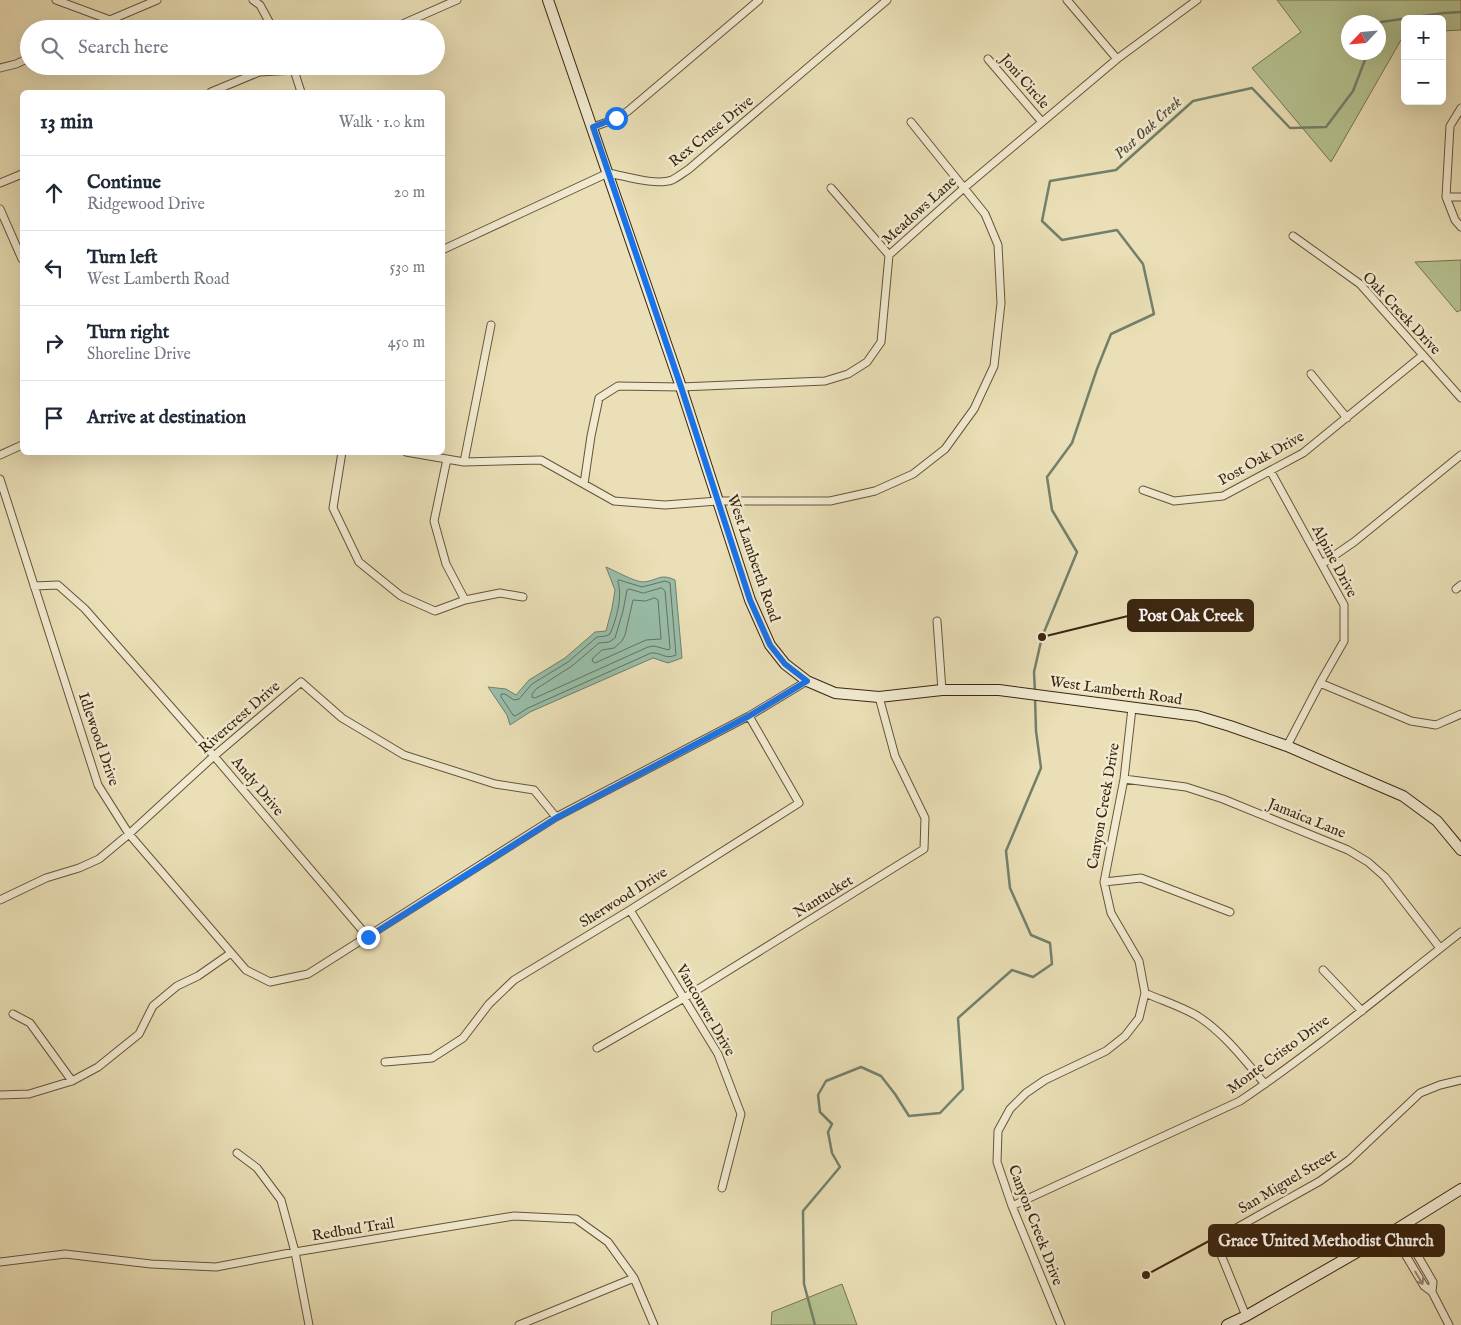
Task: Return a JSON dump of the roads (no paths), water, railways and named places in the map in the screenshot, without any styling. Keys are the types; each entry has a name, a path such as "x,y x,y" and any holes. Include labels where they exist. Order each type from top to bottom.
{"street":[{"path":"56,0 110,20 157,0"},
{"path":"253,0 260,5 268,20"},
{"path":"410,20 456,0"},
{"name":"West Lamberth Road","path":"548,0 681,387 750,600 770,645 785,664 807,681 834,693 879,697 942,690 999,690 1196,716 1287,746 1403,796 1437,821 1461,850"},
{"path":"593,127 628,111 759,0"},
{"name":"Rex Cruse Drive","path":"608,174 651,182 673,180 689,169 887,0"},
{"path":"1066,0 1117,59"},
{"name":"Meadows Lane","path":"584,484 599,398 618,386 681,387 825,381 848,374 867,362 881,342 889,254 965,187 1117,59 1193,1"},
{"name":"Joni Circle","path":"988,59 1042,122"},
{"path":"0,68 20,62"},
{"path":"215,90 252,75"},
{"path":"296,75 300,90"},
{"path":"1461,108 1450,126 1446,197 1455,220 1461,227"},
{"path":"423,455 464,462 542,460 614,501 665,505 718,500 830,501 875,491 913,474 945,449 974,410 994,366 1002,303 998,245 986,214 911,122"},
{"path":"445,249 608,174"},
{"path":"0,183 20,175"},
{"path":"832,188 889,254"},
{"path":"1446,197 1461,197"},
{"path":"0,209 20,254"},
{"name":"Oak Creek Drive","path":"1292,236 1360,284 1461,398"},
{"path":"464,462 491,325"},
{"name":"Post Oak Drive","path":"1143,490 1174,501 1224,496 1303,453 1423,356"},
{"path":"1311,374 1347,418"},
{"path":"0,455 20,446"},
{"path":"342,455 333,508 359,562 400,596 435,611 465,600 500,593 523,597"},
{"path":"1322,564 1354,542 1461,455"},
{"path":"446,459 434,521 446,564 465,600"},
{"name":"Alpine Drive","path":"1270,472 1344,604 1344,641 1320,682 1287,746"},
{"name":"Idlewood Drive","path":"0,479 98,785 129,834 246,970 270,982 308,974 368,937"},
{"name":"Andy Drive","path":"34,586 58,585 84,609 214,756 368,937"},
{"path":"937,620 942,690"},
{"path":"368,937 556,818 749,716 807,681"},
{"name":"Rivercrest Drive","path":"0,900 46,878 79,868 99,859 214,756 301,682 342,718 404,756 495,784 534,790 556,818"},
{"path":"1320,682 1411,721 1436,725 1461,714"},
{"name":"Nantucket","path":"597,1048 684,998 924,849 925,818 895,756 879,697"},
{"name":"Canyon Creek Drive","path":"1061,1325 1012,1206 997,1162 998,1132 1010,1110 1026,1093 1045,1080 1106,1051 1126,1036 1139,1018 1145,993 1139,962 1111,913 1104,882 1124,779 1132,708"},
{"name":"Sherwood Drive","path":"385,1062 432,1058 463,1038 489,1004 514,980 630,910 799,803 749,716"},
{"name":"Jamaica Lane","path":"1124,779 1186,787 1223,799 1348,850 1368,862 1385,877 1440,948"},
{"path":"1104,882 1141,878 1230,912"},
{"name":"Vancouver Drive","path":"630,910 718,1054 741,1114 722,1188"},
{"name":"Monte Cristo Drive","path":"1012,1206 1240,1101 1362,1011 1461,932"},
{"path":"0,1095 29,1094 72,1081 98,1067 139,1034 153,1006 177,986 198,976 231,953"},
{"path":"1323,970 1362,1011"},
{"path":"1145,993 1200,1018 1222,1036 1265,1084"},
{"path":"14,1014 30,1023 72,1081"},
{"name":"San Miguel Street","path":"1246,1316 1215,1240 1320,1181 1349,1160 1420,1093 1440,1085 1461,1080"},
{"path":"237,1152 257,1168 281,1200 295,1252 309,1325"},
{"path":"1227,1325 1246,1316 1396,1229 1461,1189"},
{"name":"Redbud Trail","path":"0,1262 65,1254 150,1264 216,1267 514,1216 576,1218 608,1242 634,1278 654,1325"},
{"path":"1396,1229 1424,1286 1432,1292 1449,1325"},
{"path":"519,1325 634,1278"}],"water":[{"path":"606,567 640,582 663,577 675,580 682,658 668,663 653,658 530,712 510,725 507,715 488,687 506,689 516,695 529,680 565,658 595,632 606,631 615,590"}],"waterway":[{"name":"Post Oak Creek","path":"1386,21 1461,12"},
{"name":"Post Oak Creek","path":"1035,692 1034,672 1042,637 1077,552 1052,510 1047,477 1072,443 1111,334 1154,314 1143,264 1117,230 1062,240 1042,221 1050,181 1116,170 1193,101 1252,88 1290,128 1326,127 1353,91 1365,60"},
{"name":"Post Oak Creek","path":"815,1325 804,1284 803,1211 840,1167 832,1153 828,1132 832,1124 820,1112 818,1095 826,1081 861,1067 881,1076 909,1116 940,1113 963,1089 958,1018 1012,970 1033,977 1052,964 1050,943 1031,935 1010,888 1006,851 1041,768 1036,731 1035,697"}],"place":[{"name":"Post Oak Creek","path":"1042,637"},
{"name":"Grace United Methodist Church","path":"1146,1275"}]}
